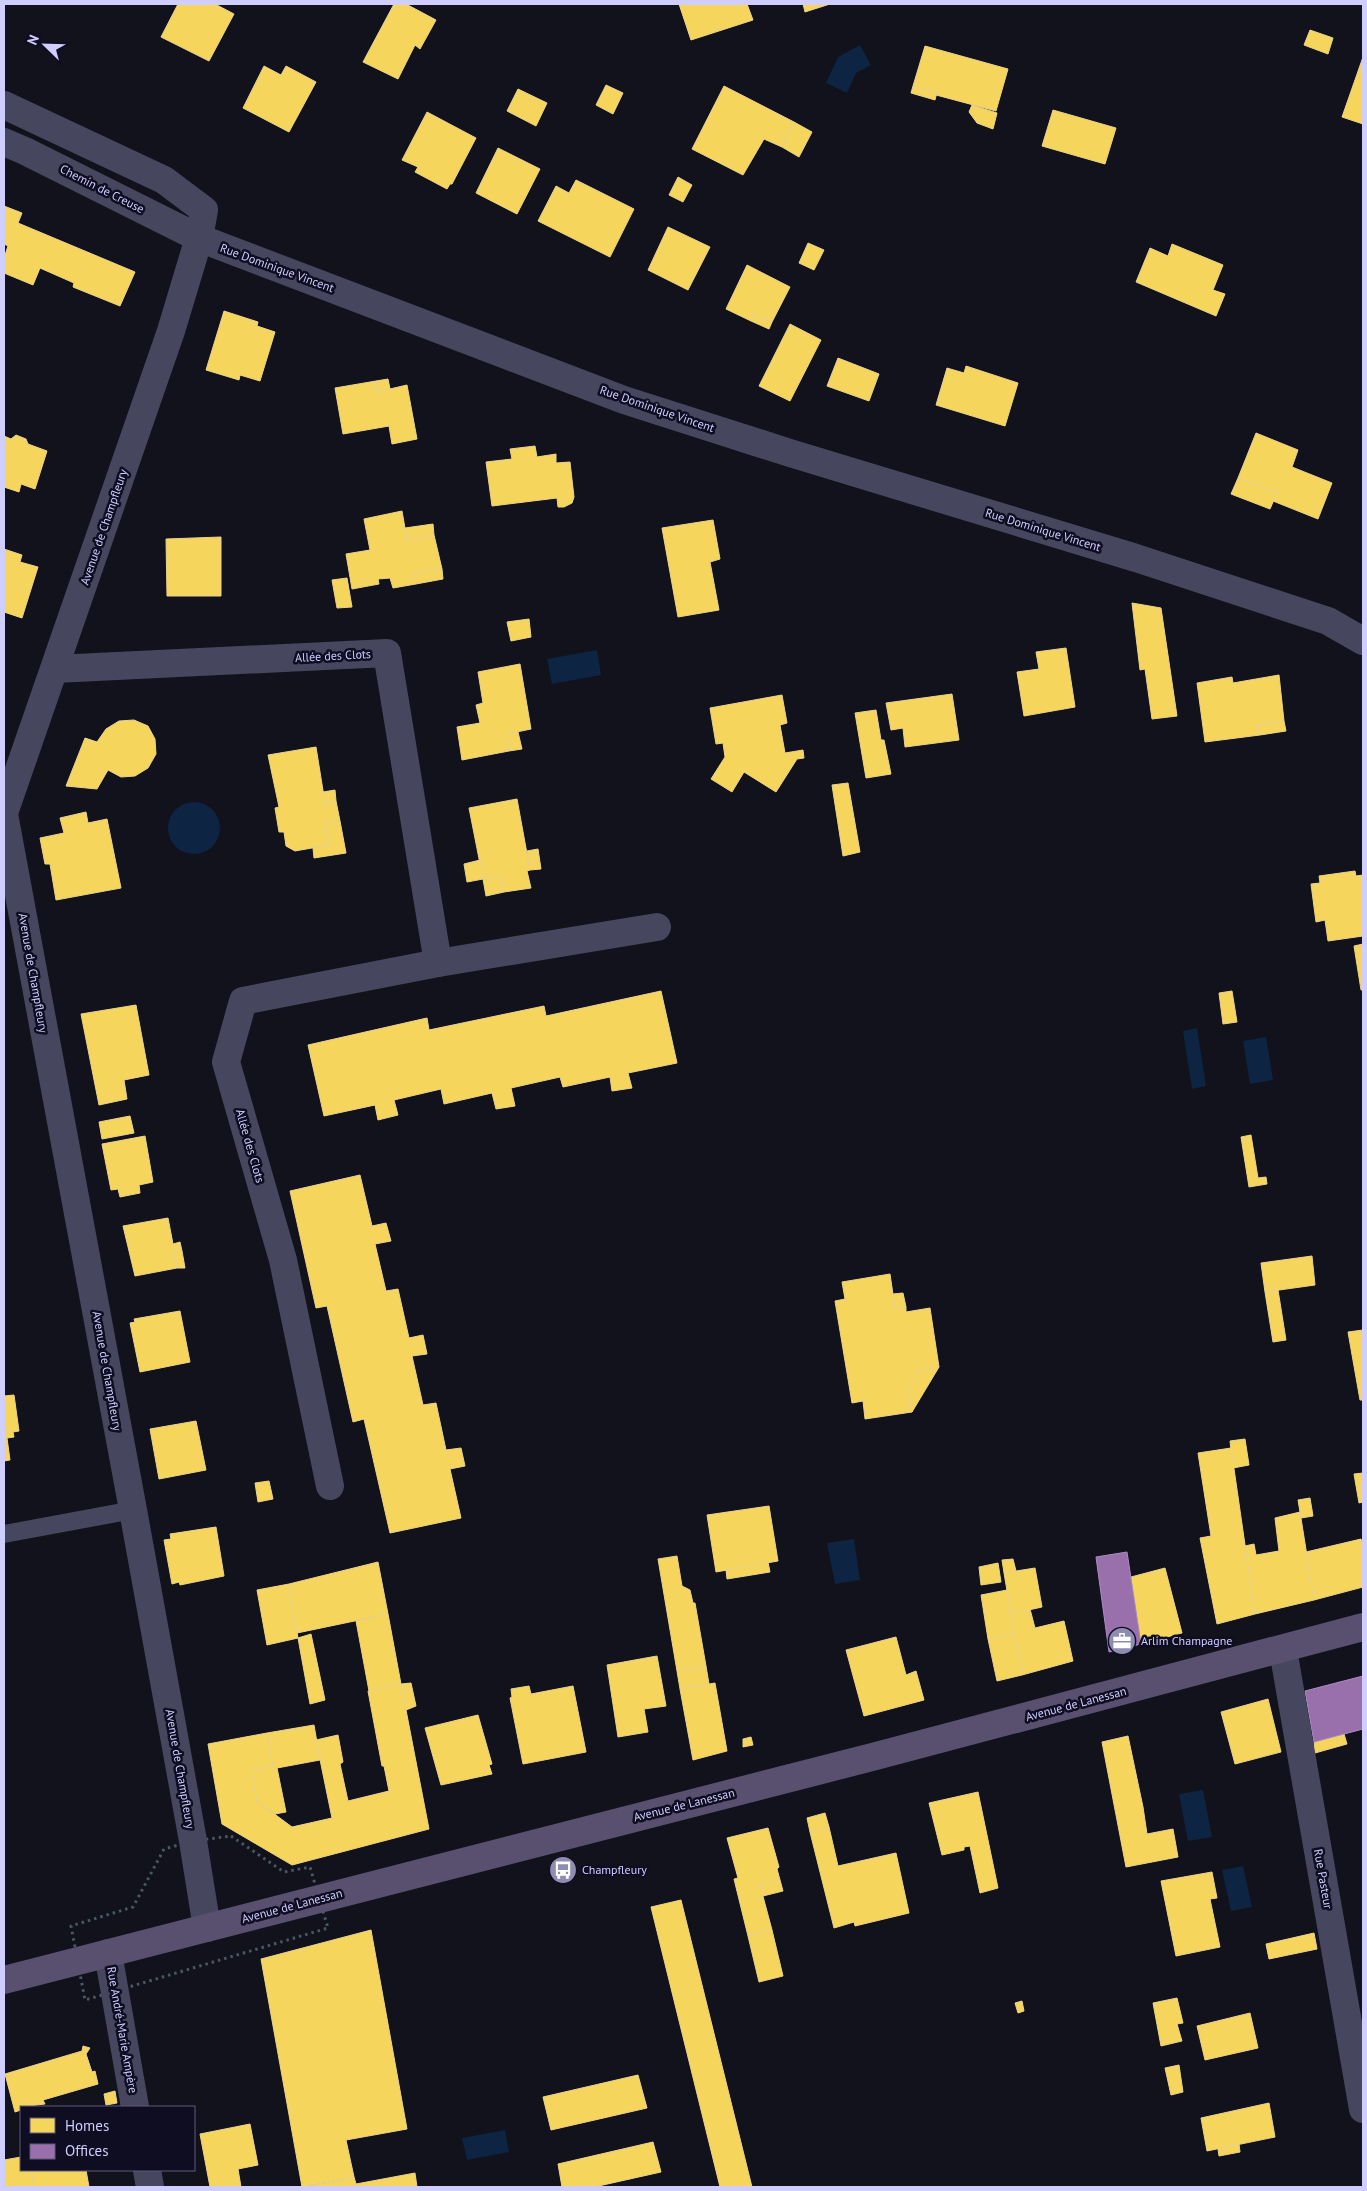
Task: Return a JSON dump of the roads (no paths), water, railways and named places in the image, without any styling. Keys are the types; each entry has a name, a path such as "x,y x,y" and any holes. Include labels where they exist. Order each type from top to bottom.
{"main road":[{"name":"Avenue de Lanessan","path":"4,1980 1283,1650 1363,1627"}],"street":[{"path":"4,105 164,180 204,210 199,238"},
{"name":"Chemin de Creuse","path":"4,142 199,238"},
{"name":"Rue Dominique Vincent","path":"199,238 624,400 790,454 1155,564 1328,620 1363,641"},
{"name":"Avenue de Champfleury","path":"199,238 171,331 4,814 133,1510 207,1928"},
{"name":"Allée des Clots","path":"55,669 387,653 438,963"},
{"name":"Allée des Clots","path":"330,1486 282,1260 226,1062 243,1001 438,963 657,927"},
{"name":"Rue Pasteur","path":"1283,1650 1363,2109"},
{"name":"Rue André-Marie Ampère","path":"108,1953 135,2106"},
{"path":"146,2171 150,2187"}],"lane":[{"path":"4,1534 133,1510"}],"water":[{"path":"860,45 871,65 856,73 847,93 826,83 838,57"},
{"path":"597,650 601,675 552,684 547,659"},
{"path":"194,802 208,806 216,814 220,828 216,842 208,850 194,854 180,850 172,842 168,828 172,814 180,806"},
{"path":"1197,1028 1206,1086 1192,1089 1183,1031"},
{"path":"1266,1037 1273,1080 1250,1084 1243,1041"},
{"path":"854,1539 860,1580 835,1584 827,1543"},
{"path":"1203,1790 1212,1837 1188,1841 1179,1794"},
{"path":"1243,1866 1252,1907 1231,1911 1222,1870"},
{"path":"505,2130 509,2152 467,2160 462,2138"}],"place":[{"name":"Arlim Champagne","path":"1122,1641"},
{"name":"Champfleury","path":"563,1870"}]}
